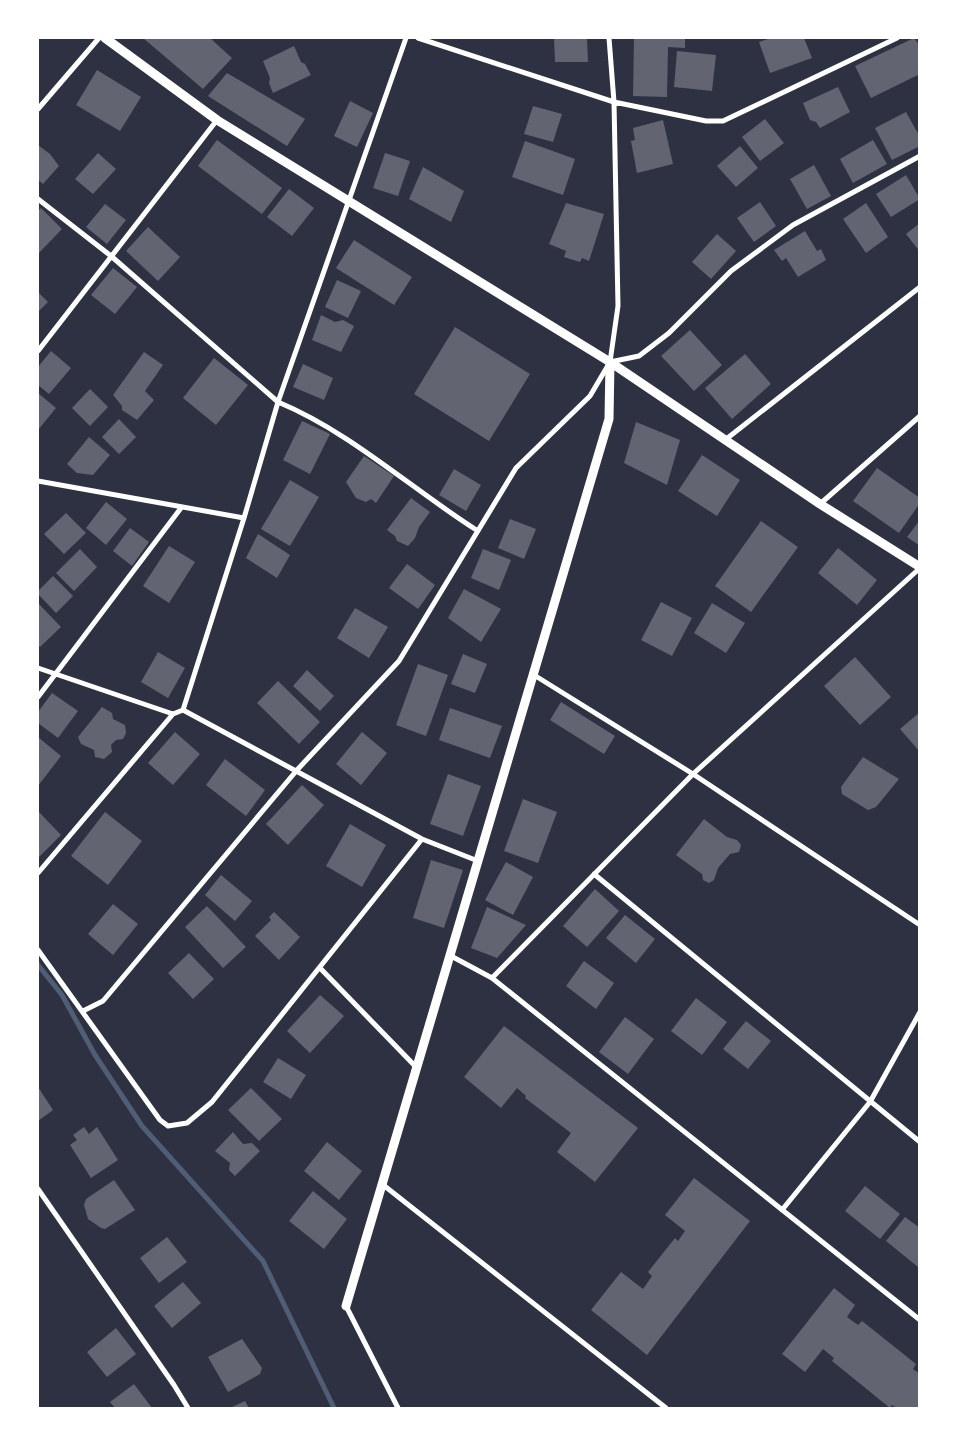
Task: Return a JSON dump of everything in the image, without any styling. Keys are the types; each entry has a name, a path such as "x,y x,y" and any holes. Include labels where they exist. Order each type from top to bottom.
{"street":[{"path":"38,109 99,38"},
{"path":"105,38 217,120 610,362 820,504 920,568 693,774 492,978"},
{"path":"183,710 244,518 278,402 406,38"},
{"path":"418,38 614,102 706,121 723,121 897,38"},
{"path":"398,1408 346,1306 609,419 610,362 618,306 614,102 610,38"},
{"path":"38,351 217,120"},
{"path":"83,1011 103,1001 297,770 399,661 516,468 590,396 610,362 638,356 669,333 731,271 793,225 920,156"},
{"path":"38,199 110,256 278,402 309,415 343,434 382,461 438,505 478,530"},
{"path":"725,440 920,287"},
{"path":"820,504 920,416"},
{"path":"38,481 244,518"},
{"path":"38,697 181,508"},
{"path":"38,668 173,714"},
{"path":"534,675 693,774 920,925"},
{"path":"38,873 173,714 183,710 422,839 478,861"},
{"path":"38,950 160,1120 168,1126 187,1123 212,1102 422,839"},
{"path":"594,874 920,1142"},
{"path":"451,956 492,978 920,1320"},
{"path":"320,968 417,1068"},
{"path":"782,1210 870,1102 920,1012"},
{"path":"381,1184 666,1408"},
{"path":"38,1189 174,1385 186,1408"}],"building":[{"path":"143,38 210,38 232,58 203,89"},
{"path":"554,38 587,38 588,62 555,62"},
{"path":"634,38 685,38 685,48 668,47 667,97 633,96"},
{"path":"771,38 804,38 812,58 770,73 759,42"},
{"path":"914,38 920,46 920,74 871,98 855,66"},
{"path":"294,46 301,62 305,64 311,75 273,93 269,83 270,78 263,61"},
{"path":"677,51 716,55 712,91 674,87"},
{"path":"97,70 141,97 120,131 76,105"},
{"path":"227,73 305,119 287,146 208,96"},
{"path":"838,87 850,112 820,128 816,122 810,120 803,103"},
{"path":"350,101 373,113 357,147 334,136"},
{"path":"533,106 562,114 553,142 524,134"},
{"path":"906,112 920,137 920,146 892,160 875,128"},
{"path":"765,119 784,143 760,161 742,137"},
{"path":"663,120 673,164 637,173 631,141 635,140 633,128"},
{"path":"217,140 282,188 262,214 198,166"},
{"path":"873,140 887,164 853,183 840,159"},
{"path":"525,141 575,159 563,195 512,177"},
{"path":"38,145 50,154 59,166 43,184 38,180"},
{"path":"740,146 758,168 736,187 717,166"},
{"path":"98,153 116,169 93,194 75,179"},
{"path":"385,153 410,161 398,196 373,188"},
{"path":"814,165 831,196 807,209 790,179"},
{"path":"423,167 464,191 451,222 409,199"},
{"path":"906,175 920,199 891,217 876,194"},
{"path":"289,189 314,208 292,236 267,217"},
{"path":"760,202 776,226 754,242 737,218"},
{"path":"566,203 604,214 589,261 582,258 580,262 564,257 566,251 549,244"},
{"path":"866,203 888,237 866,253 843,219"},
{"path":"105,204 126,220 107,244 86,227"},
{"path":"41,208 62,229 38,254 38,211"},
{"path":"920,223 920,252 906,234"},
{"path":"148,227 180,257 158,281 126,251"},
{"path":"805,231 817,251 821,249 826,260 798,277 786,258 782,261 774,250"},
{"path":"717,234 736,251 711,279 692,262"},
{"path":"354,240 412,277 394,305 336,268"},
{"path":"113,268 137,287 115,314 91,295"},
{"path":"337,280 361,291 348,318 325,307"},
{"path":"38,292 48,302 38,312"},
{"path":"321,315 335,322 343,320 354,326 341,352 312,340"},
{"path":"455,327 530,374 489,441 414,394"},
{"path":"690,330 722,365 694,391 661,356"},
{"path":"51,351 71,368 49,394 38,385 38,367"},
{"path":"144,352 163,365 145,391 154,400 137,420 122,410 122,406 113,395"},
{"path":"745,354 771,384 732,419 705,388"},
{"path":"214,358 248,385 216,425 183,398"},
{"path":"303,364 333,378 324,400 293,387"},
{"path":"90,389 108,407 90,426 72,408"},
{"path":"38,393 56,408 38,430"},
{"path":"119,419 136,437 119,454 102,437"},
{"path":"302,421 330,434 310,474 283,460"},
{"path":"636,422 680,440 667,485 624,463"},
{"path":"89,437 110,455 93,475 77,473 67,464"},
{"path":"702,455 740,480 717,516 678,491"},
{"path":"364,456 394,476 376,503 371,499 366,502 356,498 346,482"},
{"path":"877,468 920,498 920,503 899,533 853,501"},
{"path":"454,469 481,485 466,511 439,495"},
{"path":"290,480 319,497 290,546 261,529"},
{"path":"411,498 430,512 419,527 415,538 408,546 397,541 395,536 387,530"},
{"path":"106,502 127,519 106,545 86,528"},
{"path":"66,513 86,533 64,554 44,534"},
{"path":"510,519 536,529 524,559 498,548"},
{"path":"920,520 920,546 907,537"},
{"path":"761,521 798,547 751,612 715,586"},
{"path":"130,528 149,542 132,566 113,551"},
{"path":"258,534 290,555 277,578 246,558"},
{"path":"169,546 195,562 169,603 143,586"},
{"path":"838,548 877,580 857,605 818,573"},
{"path":"80,549 97,567 74,591 56,573"},
{"path":"483,549 511,560 499,590 471,578"},
{"path":"407,564 435,585 418,609 389,588"},
{"path":"53,576 73,596 56,613 38,594 38,591"},
{"path":"464,589 501,609 481,642 448,618"},
{"path":"661,602 692,618 672,656 641,640"},
{"path":"38,603 61,627 40,647 38,645"},
{"path":"712,603 745,623 726,653 694,633"},
{"path":"355,608 388,627 369,658 337,638"},
{"path":"158,652 185,668 168,698 141,682"},
{"path":"463,654 487,664 475,693 451,684"},
{"path":"855,657 891,697 860,725 824,686"},
{"path":"418,664 448,675 426,736 396,725"},
{"path":"307,670 334,696 320,711 293,686"},
{"path":"278,681 320,722 299,744 257,703"},
{"path":"52,693 78,711 58,738 38,723 38,712"},
{"path":"561,702 615,736 604,754 550,720"},
{"path":"102,707 112,713 113,719 125,725 126,733 123,739 116,740 111,745 112,752 104,759 95,757 94,750 81,744 78,737"},
{"path":"450,708 502,726 490,758 439,740"},
{"path":"920,712 920,752 900,729"},
{"path":"175,732 200,754 173,785 148,763"},
{"path":"362,732 387,753 361,785 336,764"},
{"path":"38,737 61,756 38,786"},
{"path":"863,757 899,779 876,807 868,810 842,794 841,787"},
{"path":"225,759 265,790 246,816 206,785"},
{"path":"448,774 481,786 463,836 430,824"},
{"path":"302,785 324,805 288,845 266,824"},
{"path":"523,799 557,812 538,863 504,851"},
{"path":"38,811 61,835 38,858"},
{"path":"105,812 142,841 108,885 71,856"},
{"path":"704,819 727,837 737,840 741,845 739,852 730,854 718,868 714,880 709,883 703,880 702,874 676,855"},
{"path":"350,824 386,845 362,887 326,866"},
{"path":"431,860 463,870 444,928 413,918"},
{"path":"506,862 533,877 513,915 485,900"},
{"path":"221,875 252,901 235,921 205,895"},
{"path":"595,889 619,911 587,947 563,926"},
{"path":"113,904 138,924 113,955 88,934"},
{"path":"207,906 246,947 223,968 185,927"},
{"path":"487,907 526,925 497,958 471,948"},
{"path":"274,912 300,937 279,960 255,936 271,920 269,917"},
{"path":"625,915 655,939 636,963 606,938"},
{"path":"189,953 214,979 193,999 168,973"},
{"path":"584,961 614,983 596,1009 566,986"},
{"path":"320,995 344,1016 310,1053 287,1031"},
{"path":"696,998 727,1022 702,1055 671,1031"},
{"path":"625,1017 654,1039 628,1074 599,1052"},
{"path":"746,1021 771,1041 748,1069 723,1049"},
{"path":"504,1026 638,1128 595,1182 557,1152 571,1133 525,1098 526,1096 517,1088 501,1108 464,1077"},
{"path":"278,1058 306,1075 291,1099 263,1082"},
{"path":"38,1087 53,1110 38,1121"},
{"path":"251,1088 282,1119 259,1141 228,1110"},
{"path":"84,1127 89,1134 97,1127 118,1160 91,1178 70,1145 77,1140 73,1135"},
{"path":"233,1132 243,1144 252,1143 260,1151 235,1176 229,1170 230,1163 215,1151"},
{"path":"327,1142 362,1171 339,1200 304,1171"},
{"path":"694,1178 750,1221 647,1355 591,1310 621,1272 643,1289 652,1276 648,1272 675,1238 678,1241 685,1231 665,1215"},
{"path":"114,1180 135,1210 105,1229 88,1219 84,1205 86,1199"},
{"path":"865,1186 900,1214 880,1239 845,1211"},
{"path":"313,1191 347,1219 324,1249 289,1221"},
{"path":"905,1217 920,1228 918,1267 886,1241"},
{"path":"167,1237 187,1262 159,1283 140,1258"},
{"path":"183,1282 201,1303 172,1328 154,1306"},
{"path":"834,1288 855,1305 847,1317 858,1325 862,1321 916,1364 913,1369 920,1374 920,1408 897,1408 892,1405 890,1408 832,1361 834,1358 823,1349 805,1372 782,1354"},
{"path":"116,1328 136,1354 107,1377 87,1352"},
{"path":"242,1339 262,1368 260,1374 228,1392 208,1357"},
{"path":"134,1384 152,1408 115,1408 110,1402"},
{"path":"245,1401 249,1408 230,1408"}],"waterway":[{"path":"38,965 62,995 95,1055 142,1126 263,1261 334,1408"}]}
